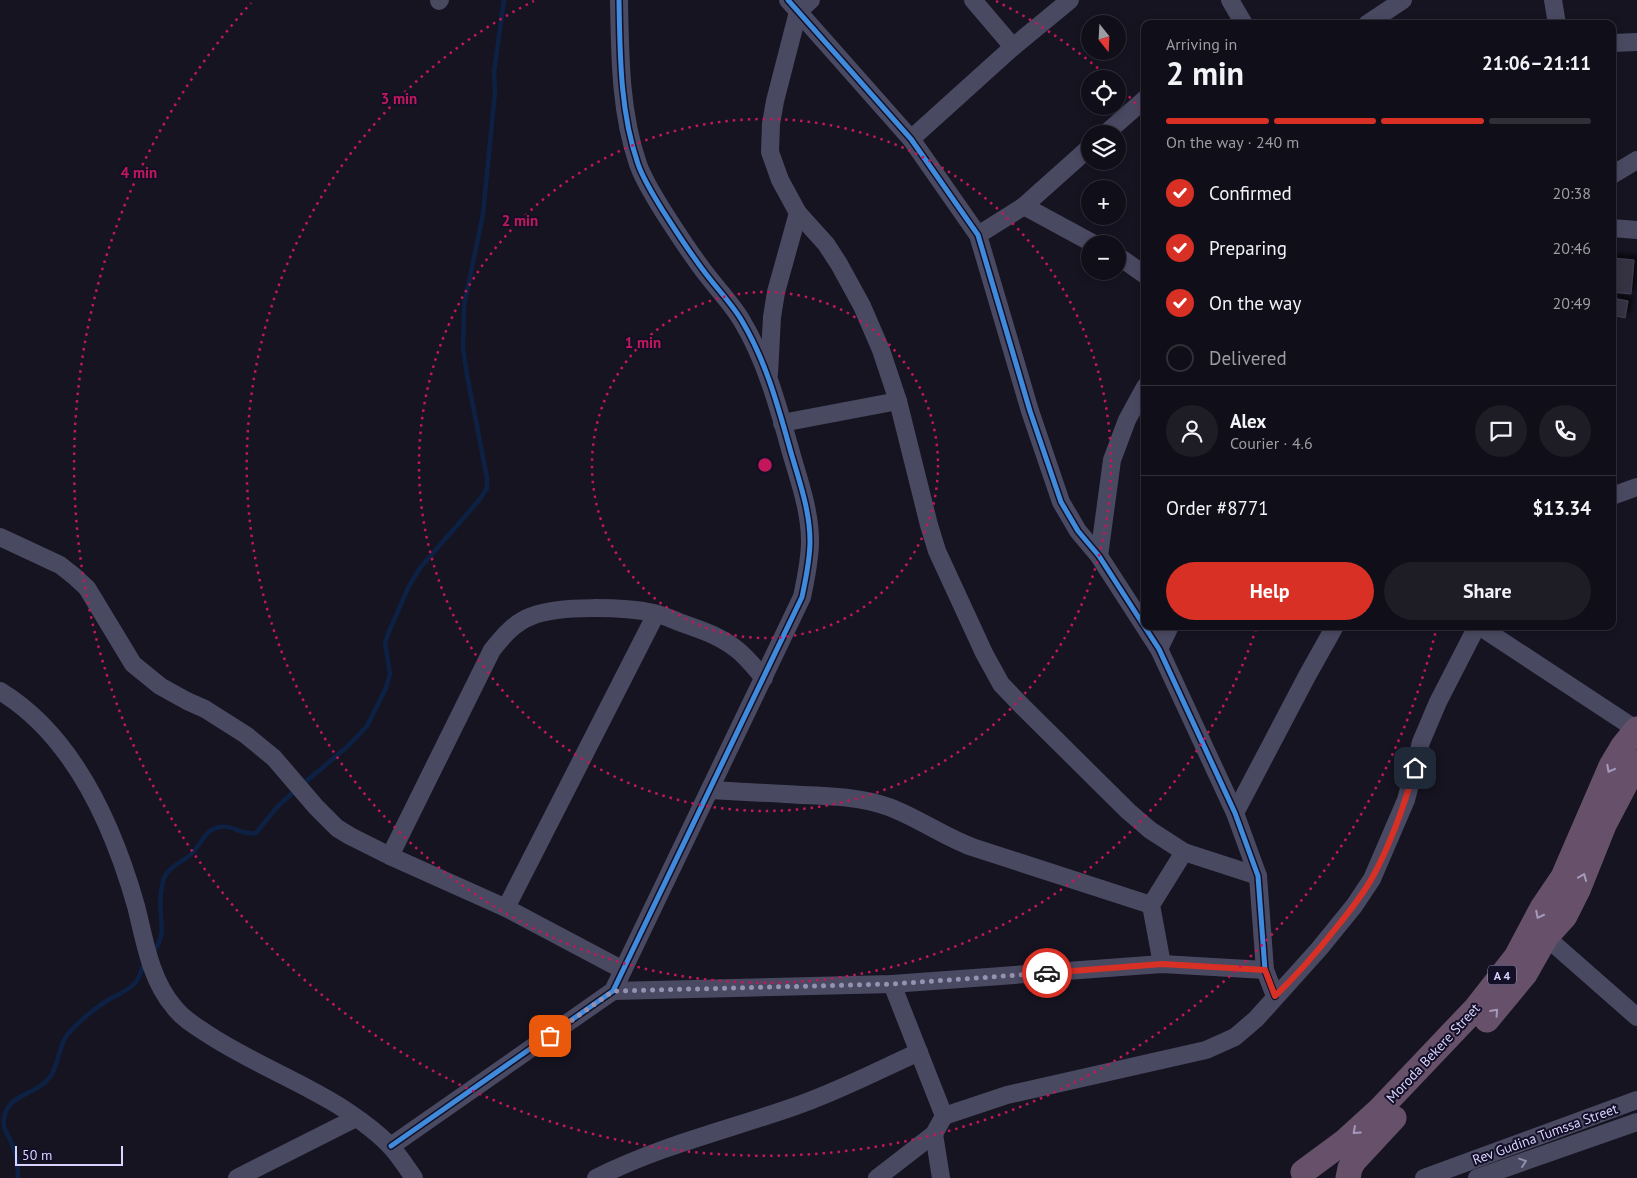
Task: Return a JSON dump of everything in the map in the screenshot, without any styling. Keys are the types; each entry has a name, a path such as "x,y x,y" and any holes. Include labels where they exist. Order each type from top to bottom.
{"highway":[{"name":"Moroda Bekere Street","path":"1298,1176 1345,1141 1380,1110 1491,991 1516,957 1542,908 1563,877 1611,766 1637,730"},
{"name":"Moroda Bekere Street","path":"1346,1178 1350,1168 1361,1152 1488,1019 1514,989 1536,957 1546,937 1565,916 1578,890 1604,825 1637,762"},
{"name":"A 4","path":"1298,1176 1311,1168 1329,1167 1346,1178"}],"street":[{"path":"390,1146 613,991 802,596 808,565 810,539 807,516 769,379 742,321 702,269 673,226 650,189 638,165 623,95 620,53 620,0"},
{"path":"793,6 811,0"},
{"path":"973,0 1013,47"},
{"path":"911,139 1013,47 1070,0"},
{"path":"1230,0 1238,20"},
{"path":"1372,20 1403,0"},
{"path":"1553,0 1556,20"},
{"path":"793,6 911,139 978,235 1030,411 1061,502 1078,531 1099,556 1141,621"},
{"path":"793,6 771,124 770,152 780,180 798,213 826,244 839,264 862,306 881,350 898,401 937,551 984,653 1001,684 1128,811 1150,830 1184,852 1258,876"},
{"path":"1616,43 1637,42"},
{"path":"1116,125 1141,103"},
{"path":"978,235 1024,206 1081,155"},
{"path":"1616,173 1637,160"},
{"path":"1024,206 1081,237"},
{"path":"769,379 772,318 776,292 798,213"},
{"path":"1616,228 1637,230"},
{"path":"1126,262 1141,272"},
{"path":"1099,556 1112,460 1127,420 1141,394"},
{"path":"782,423 898,401"},
{"path":"1616,495 1637,487"},
{"path":"0,537 60,565 74,576 87,588 133,664 160,686 205,709 246,735 274,758 316,807 337,828 390,856 506,908 624,970"},
{"path":"390,856 492,650 511,629 532,616 552,610 574,608 637,611 656,614 714,635 748,659 764,678"},
{"path":"506,908 656,614"},
{"path":"1147,630 1159,649 1235,813 1258,876 1265,970 1275,996"},
{"path":"1159,649 1168,630"},
{"path":"1235,813 1306,676 1333,630"},
{"path":"877,1178 934,1134 944,1116 1007,1095 1206,1050 1235,1036 1256,1019 1320,948 1354,906 1372,879 1406,800 1421,742 1438,702 1476,630"},
{"path":"1484,630 1637,730"},
{"path":"0,691 14,700 46,727 69,755 89,789 113,840 135,904 148,956 158,982 174,1008 194,1025 228,1048 328,1100 356,1118 390,1146 414,1178"},
{"path":"710,790 834,796 866,800 916,818 948,838 972,847 1151,906"},
{"path":"1162,964 1151,906 1184,852"},
{"path":"1546,937 1637,1017"},
{"path":"613,991 892,984 1162,964 1265,970"},
{"path":"892,984 944,1116"},
{"path":"596,1178 638,1158 680,1143 795,1107 919,1052"},
{"name":"Rev Gudina Tumssa Street","path":"1424,1178 1637,1100"},
{"path":"237,1178 356,1118"},
{"name":"Rev Gudina Tumssa Street","path":"1477,1178 1637,1122"},
{"path":"934,1134 942,1178"},
{"path":"1537,1136 1544,1155"}],"building":[{"path":"1616,258 1634,260 1631,294 1616,292"},
{"path":"1616,299 1628,301 1625,318 1616,316"}],"waterway":[{"path":"303,784 348,746 367,726 386,688 390,674 385,643 409,586 420,568 480,499 487,488 487,478 463,348 464,306 483,214 495,92 494,72 504,0"},
{"path":"152,953 159,943 162,934 161,892 164,878 170,869 191,854 205,836 215,828 229,827 246,833 256,833 278,806 297,789"},
{"path":"18,1178 15,1152 4,1126 6,1111 10,1104 37,1088 50,1077 67,1035 97,1007 134,984 138,980 145,964"}],"cycle path":[{"path":"391,1146 613,991 802,597 805,583 810,541 806,508 772,387 759,353 739,316 704,271 663,211 649,188 638,164 624,104 619,0"},
{"path":"788,0 911,139 978,235 1030,411 1061,502 1078,531 1099,556 1141,621"},
{"path":"1147,630 1159,649 1235,813 1258,876 1265,970 1275,996"}],"way so far":[{"path":"550,1036 613,991 892,984 1047,973"}],"route":[{"path":"1047,973 1162,964 1265,970 1275,996 1297,975 1320,948 1354,906 1372,879 1396,826 1415,768"}]}
